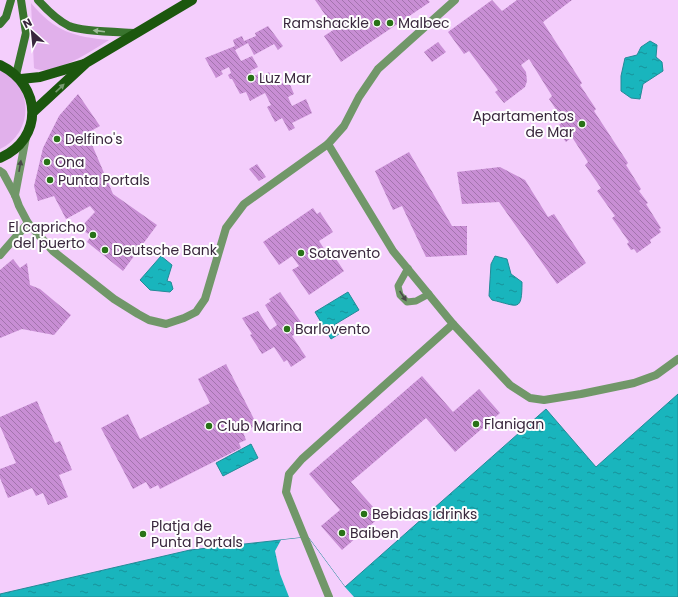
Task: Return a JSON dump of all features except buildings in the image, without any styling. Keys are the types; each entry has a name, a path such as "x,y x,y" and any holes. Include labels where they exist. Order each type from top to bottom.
{"main road":[{"path":"33,112 86,63 192,0"},
{"path":"18,77 40,77 86,63"},
{"path":"0,65 18,77 30,96 33,112 31,125 26,137 15,149 0,158"}],"street":[{"path":"0,24 6,17 11,0"},
{"path":"18,77 26,33 22,0"},
{"path":"38,0 48,11 70,26 102,31 138,33"},
{"path":"0,171 15,195 28,223 53,251 114,299 149,320 166,324 196,312 205,299 226,228 244,204 328,144 344,126 359,97 378,69 455,0"},
{"path":"15,195 26,137"},
{"path":"328,144 394,251 453,324 510,386 530,398 544,400 582,394 634,383 656,375 678,359"},
{"path":"0,255 28,223"},
{"path":"329,597 286,492 290,474 302,459 453,324"}],"lane":[{"path":"408,268 398,286 400,295 407,302 416,301 429,294"},
{"path":"326,588 333,597"}],"shaded area":[{"path":"31,3 48,20 66,31 85,37 109,40 72,62 51,69 42,70 34,68"},
{"path":"0,69 11,76 19,86 24,97 26,109 24,121 19,132 11,142 0,149"}],"water":[{"path":"650,41 657,45 656,57 662,62 663,71 643,84 640,99 631,98 621,91 621,76 625,58 637,55 641,47"},
{"path":"161,256 172,265 167,281 171,282 173,289 170,292 150,290 140,280"},
{"path":"495,256 507,259 511,274 522,282 521,299 517,305 492,300 489,296 491,264"},
{"path":"348,292 359,310 334,325 339,334 331,339 315,312"},
{"path":"678,394 678,597 0,597 0,594 190,550 308,537 345,587 546,409 596,467"},
{"path":"251,444 258,458 223,476 216,463"}],"pier":[{"path":"308,537 354,597 289,597 280,574 275,551 281,540"}],"place":[{"name":"Ramshackle","path":"377,23"},
{"name":"Malbec","path":"390,23"},
{"name":"Luz Mar","path":"251,78"},
{"name":"Apartamentos de Mar","path":"582,124"},
{"name":"Delfino's","path":"57,139"},
{"name":"Ona","path":"47,162"},
{"name":"Punta Portals","path":"50,180"},
{"name":"El capricho del puerto","path":"93,235"},
{"name":"Deutsche Bank","path":"105,250"},
{"name":"Sotavento","path":"301,253"},
{"name":"Barlovento","path":"287,329"},
{"name":"Flanigan","path":"476,424"},
{"name":"Club Marina","path":"209,426"},
{"name":"Bebidas idrinks","path":"364,514"},
{"name":"Baiben","path":"342,533"},
{"name":"Platja de Punta Portals","path":"143,534"}]}
